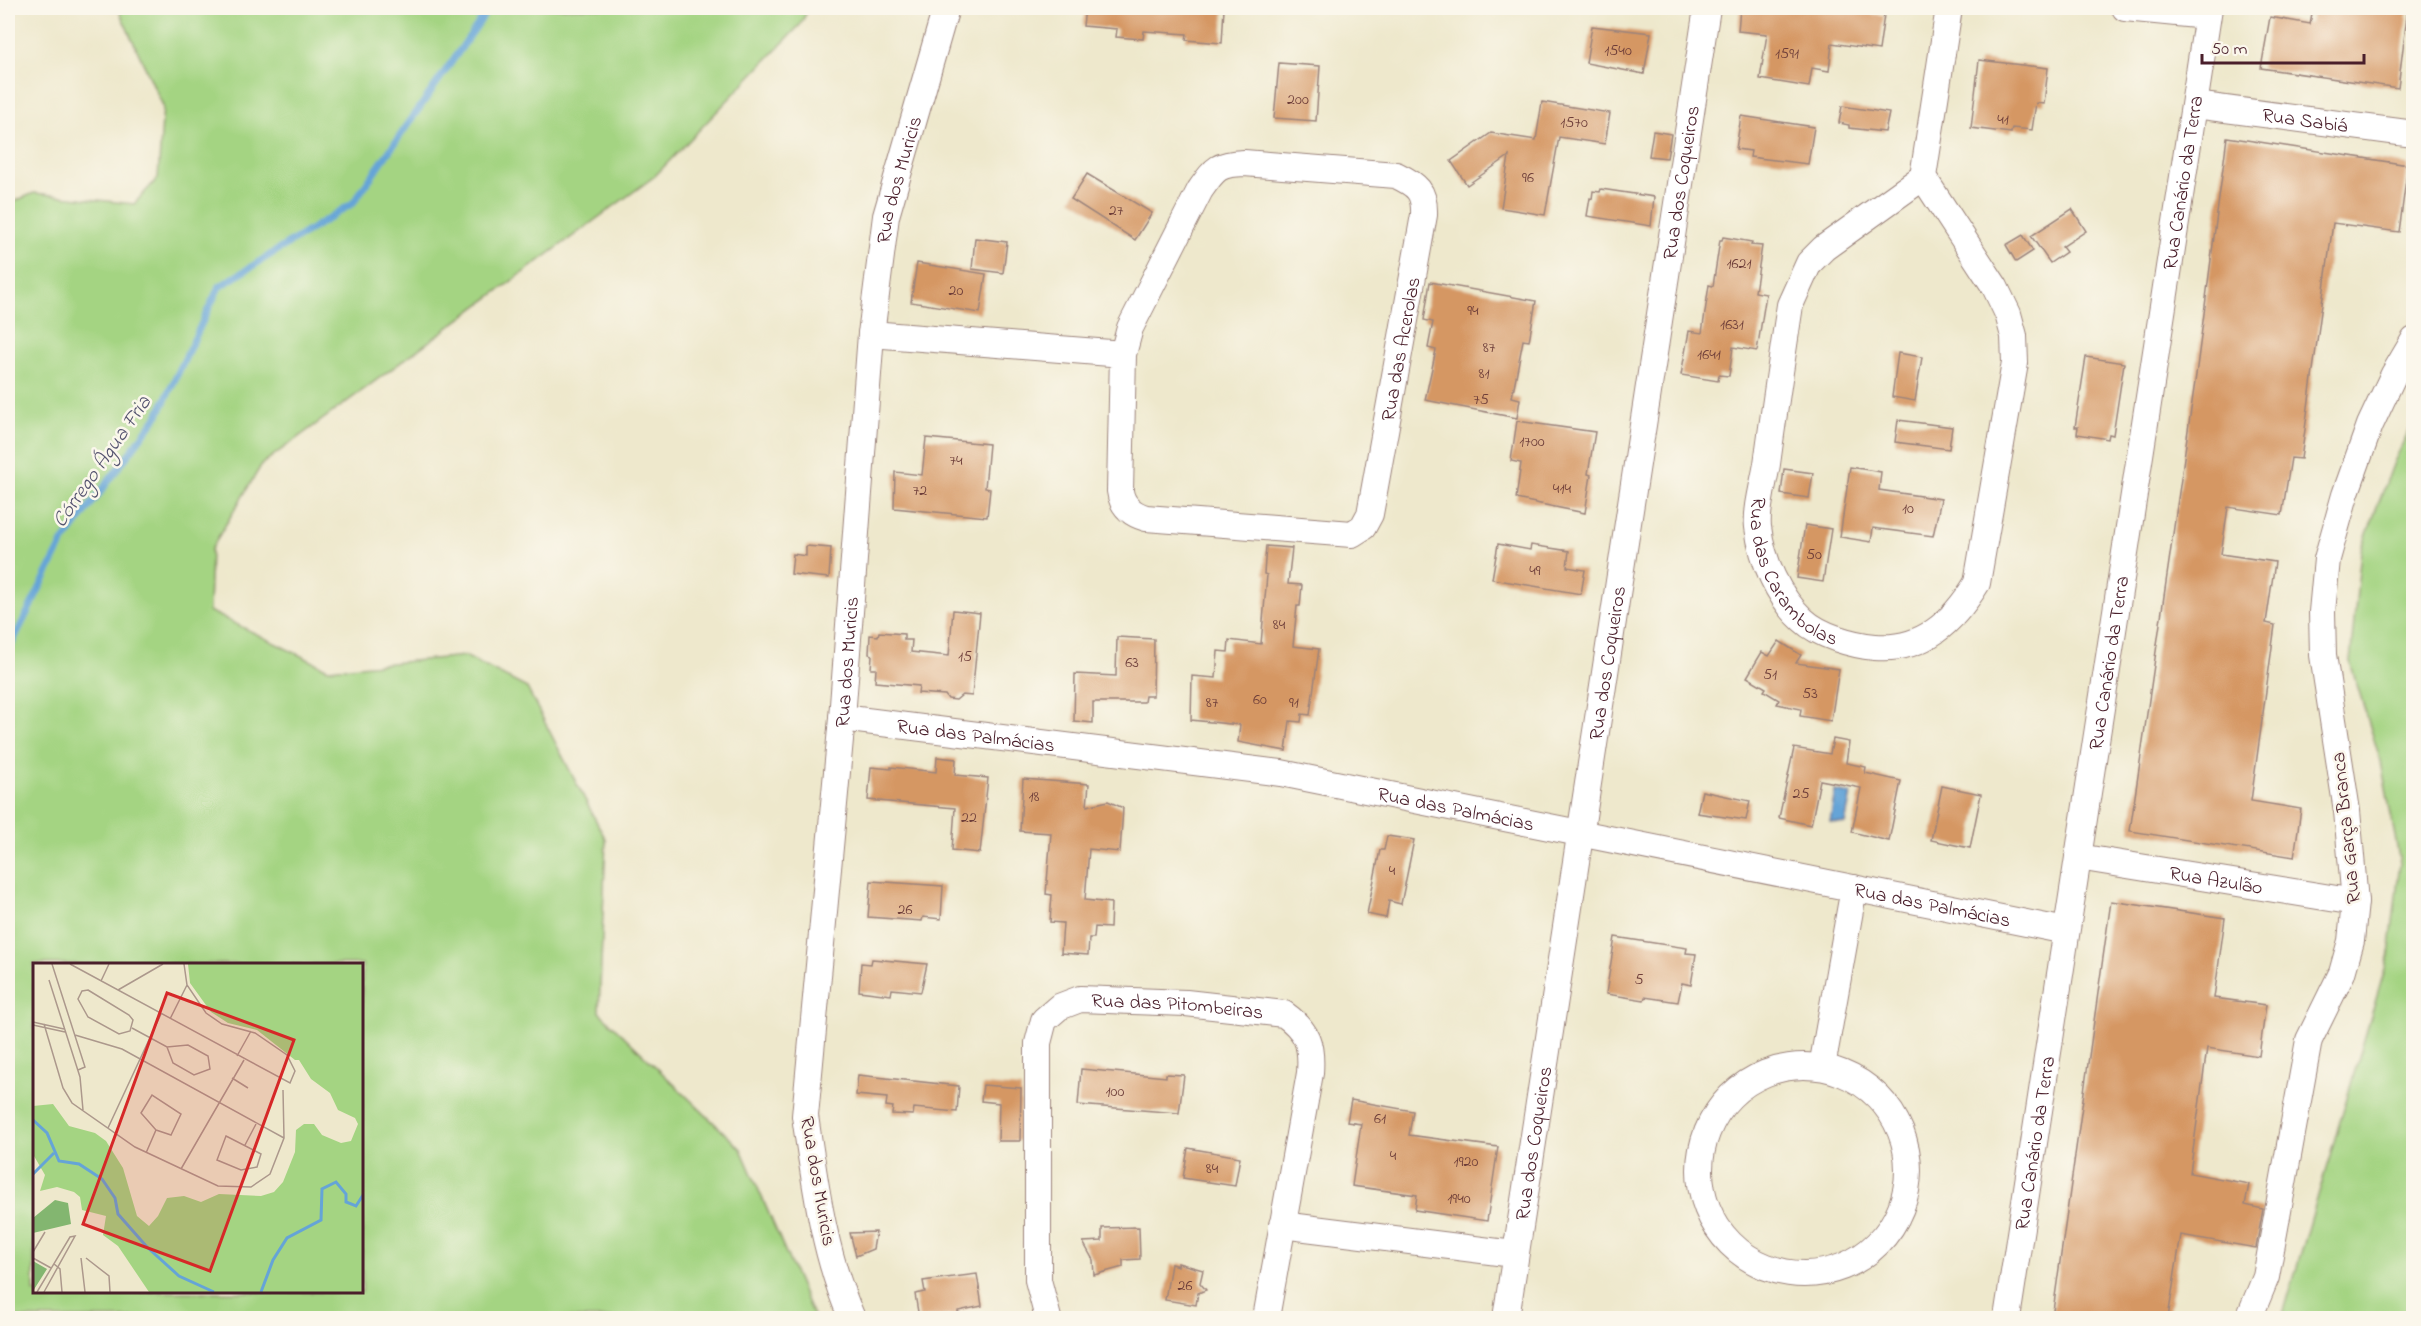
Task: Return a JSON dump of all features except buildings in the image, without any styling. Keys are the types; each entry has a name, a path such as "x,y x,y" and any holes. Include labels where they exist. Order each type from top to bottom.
{"street":[{"name":"Rua dos Muricis","path":"852,1318 830,1249 814,1178 805,1116 842,718 871,334 886,216 946,8"},
{"name":"Rua dos Coqueiros","path":"1506,1318 1707,8"},
{"path":"1923,177 1950,8"},
{"path":"2126,8 2208,12"},
{"name":"Rua Canário da Terra","path":"2007,1318 2208,12"},
{"name":"Rua Sabiá","path":"2195,105 2414,134"},
{"name":"Rua das Acerolas","path":"1244,163 1396,175 1410,182 1425,200 1425,215 1370,514 1358,532 1340,533 1146,518 1127,508 1121,500 1120,491 1123,354 1130,328 1200,190 1212,173 1225,164 1244,163"},
{"name":"Rua das Carambolas","path":"1923,177 1995,287 2008,314 2013,336 2015,363 1977,583 1958,610 1938,630 1919,642 1891,648 1864,646 1821,631 1804,621 1785,599 1771,575 1758,525 1790,305 1798,282 1809,263 1824,248 1923,177"},
{"path":"871,334 1123,354"},
{"name":"Rua Garça Branca","path":"2249,1318 2266,1277 2309,1040 2342,973 2351,941 2355,902 2347,811 2323,656 2322,612 2327,559 2344,495 2370,425 2414,340"},
{"name":"Rua das Palmácias","path":"842,718 1281,773 2066,931"},
{"name":"Rua Azulão","path":"2078,857 2355,902"},
{"path":"1822,1067 1854,888"},
{"name":"Rua das Pitombeiras","path":"1048,1318 1038,1280 1038,1043 1044,1020 1067,1002 1080,999 1186,1004 1284,1014 1298,1024 1306,1036 1311,1052 1310,1073 1266,1318"},
{"path":"1803,1065 1822,1067 1857,1080 1885,1104 1903,1137 1908,1174 1906,1193 1896,1219 1880,1242 1866,1254 1832,1271 1796,1274 1759,1264 1729,1243 1708,1211 1700,1175 1701,1156 1712,1121 1735,1091 1767,1072 1803,1065"},
{"path":"1282,1225 1514,1254"}],"green space":[{"path":"121,8 809,8 800,25 655,176 262,464 211,549 209,611 328,669 465,656 527,688 606,840 599,1012 741,1149 814,1318 8,1318 8,204 34,193 134,204 158,178 163,106 120,13"},
{"path":"2413,423 2413,1318 2282,1318 2389,955 2400,863 2381,762 2350,662 2361,550 2394,462"}],"water":[{"path":"1835,791 1851,794 1845,824 1830,822"}],"waterway":[{"name":"Córrego Água Fria","path":"8,651 63,542 158,415 219,287 353,203 483,17 485,8"}]}
